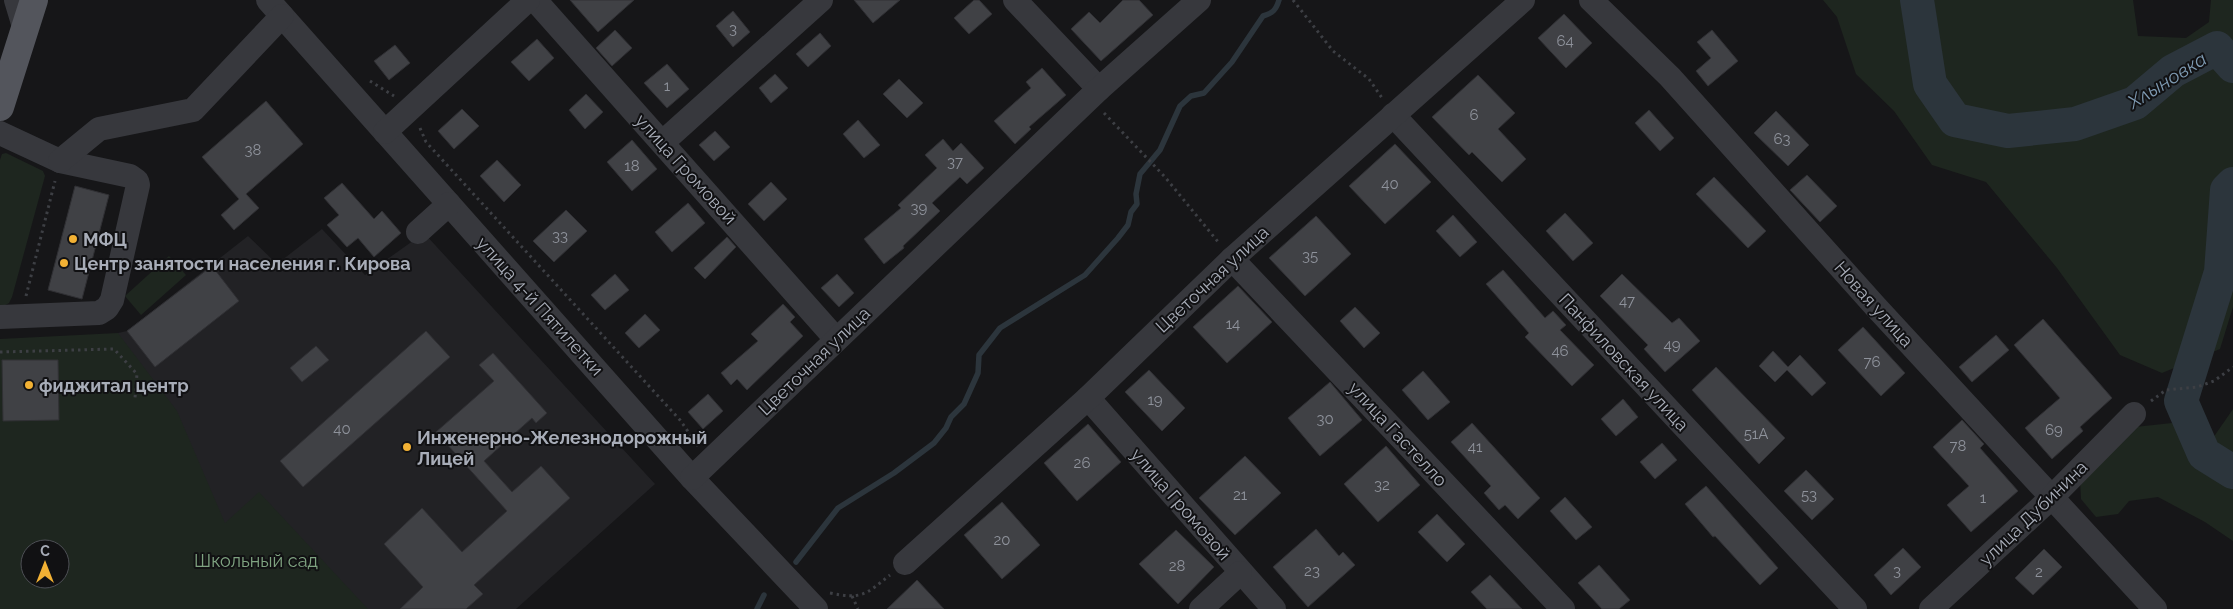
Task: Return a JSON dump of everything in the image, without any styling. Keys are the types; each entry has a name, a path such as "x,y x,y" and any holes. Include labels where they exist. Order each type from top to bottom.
{"main road":[{"path":"0,107 34,0"}],"street":[{"path":"16,0 25,30"},
{"path":"385,132 528,0"},
{"name":"улица Громовой","path":"535,0 836,339"},
{"path":"663,142 821,0"},
{"path":"1015,0 1094,93"},
{"name":"Цветочная улица","path":"692,478 1094,93 1199,0"},
{"name":"Цветочная улица","path":"905,563 1088,398 1232,259 1523,0"},
{"name":"Новая улица","path":"1591,0 1670,77 1874,306 2155,609"},
{"path":"60,161 98,129 193,110 275,8"},
{"name":"улица 4-й Пятилетки","path":"275,8 692,478 820,600"},
{"name":"Панфиловская улица","path":"1393,115 1855,609"},
{"path":"0,133 60,161 130,176 137,181 138,190 112,300 107,308 99,313 11,317"},
{"path":"418,232 449,204"},
{"name":"улица Гастелло","path":"1232,259 1563,609"},
{"name":"улица Громовой","path":"1088,398 1274,609"},
{"name":"улица Дубинина","path":"1931,609 2051,498 2134,414"},
{"path":"1201,609 1240,572"}],"path":[{"path":"1293,0 1333,51 1369,79 1393,115"},
{"path":"365,75 395,97 419,122 426,142 680,420 696,444 711,460"},
{"path":"1094,93 1144,156 1157,168 1232,259"},
{"path":"11,317 60,161"},
{"path":"0,352 114,349 138,374 135,398"},
{"path":"2166,390 2197,387 2214,381 2233,367"},
{"path":"820,600 867,594 905,563"},
{"path":"852,596 858,609"}],"shaded area":[{"name":"Инженерно-Железнодорожный Лицей","path":"322,229 365,275 424,233 655,484 516,609 132,609 118,333 127,331 248,236 277,264"}],"green space":[{"path":"1823,0 2133,0 2138,36 2186,38 2209,22 2211,0 2233,0 2233,307 2220,349 2162,373 2120,355 2057,268 1986,182 1932,165 1894,111 1856,74 1837,17"},
{"path":"6,153 43,171 45,176 12,297 9,303 0,308 0,160 2,154"},
{"path":"169,256 186,275 141,315 125,296"},
{"name":"Школьный сад","path":"118,333 177,411 225,523 259,492 368,609 0,609 0,339"},
{"path":"2233,409 2233,457 2213,438"},
{"path":"2172,423 2187,443 2233,481 2233,541 2205,522 2158,497 2129,501 2118,514 2096,517 2081,499 2080,479 2135,427"}],"building":[{"path":"570,0 634,0 598,32"},
{"path":"854,0 900,0 873,23"},
{"path":"974,0 979,0 992,14 969,34 954,18"},
{"path":"1123,0 1139,0 1153,15 1101,61 1071,29 1089,12 1100,23"},
{"path":"733,11 750,32 733,47 716,26"},
{"path":"1564,14 1592,43 1566,68 1538,38"},
{"path":"615,30 632,48 612,66 596,48"},
{"path":"1712,30 1738,61 1708,86 1696,71 1711,58 1697,42"},
{"path":"820,33 831,46 808,67 796,54"},
{"path":"537,39 554,58 529,81 511,62"},
{"path":"395,45 410,63 389,80 374,61"},
{"path":"667,64 689,89 667,108 644,83"},
{"path":"1042,68 1066,95 1029,127 1031,129 1015,144 994,121 1031,88 1026,82"},
{"path":"775,74 788,88 771,103 759,88"},
{"path":"1478,75 1515,113 1498,129 1526,159 1502,182 1472,152 1469,155 1432,117"},
{"path":"899,79 923,103 907,118 883,94"},
{"path":"586,94 603,112 585,129 569,110"},
{"path":"266,101 303,144 246,194 259,208 234,230 221,215 239,199 202,157"},
{"path":"462,109 479,126 454,149 438,131"},
{"path":"1649,110 1674,138 1660,151 1635,123"},
{"path":"1776,111 1809,145 1788,166 1754,133"},
{"path":"858,120 880,145 864,158 843,134"},
{"path":"715,131 730,147 714,161 699,145"},
{"path":"943,139 953,151 961,143 984,168 967,184 960,177 932,203 940,211 903,246 904,248 884,264 864,239 901,208 898,205 937,168 925,155"},
{"path":"632,140 657,169 632,191 607,162"},
{"path":"1395,144 1431,182 1385,224 1349,186"},
{"path":"497,160 521,185 504,202 480,176"},
{"path":"1807,175 1837,206 1820,222 1790,190"},
{"path":"1714,177 1766,231 1748,248 1696,194"},
{"path":"771,182 787,199 764,221 748,204"},
{"path":"342,183 374,219 382,211 401,233 374,257 358,238 347,247 327,225 339,215 324,198"},
{"path":"75,186 109,195 82,299 48,290"},
{"path":"688,203 705,223 672,252 655,232"},
{"path":"566,210 587,231 554,262 533,241"},
{"path":"1565,213 1593,243 1573,261 1546,231"},
{"path":"1453,215 1477,242 1460,257 1436,231"},
{"path":"1316,216 1351,254 1305,296 1269,258"},
{"path":"727,237 736,247 705,279 694,268"},
{"path":"212,266 239,301 155,367 127,331"},
{"path":"1503,270 1545,318 1553,311 1566,325 1560,330 1594,365 1572,386 1525,337 1529,333 1486,284"},
{"path":"615,274 629,290 605,310 591,295"},
{"path":"837,274 854,293 839,307 821,288"},
{"path":"1622,274 1672,323 1679,318 1700,341 1665,372 1644,349 1648,345 1600,296"},
{"path":"1238,286 1272,322 1227,363 1193,327"},
{"path":"783,304 795,317 790,322 803,336 747,390 737,379 731,385 721,373 758,341 751,334"},
{"path":"1355,307 1380,333 1364,348 1340,321"},
{"path":"645,314 660,330 639,348 625,333"},
{"path":"2043,319 2112,398 2080,427 2083,431 2052,459 2025,428 2060,398 2014,345"},
{"path":"1863,327 1905,373 1881,396 1838,350"},
{"name":"Инженерно-Железнодорожный Лицей","path":"426,331 450,357 303,487 280,461"},
{"path":"1996,335 2009,350 1972,382 1959,367"},
{"path":"316,346 329,360 302,382 290,368"},
{"path":"1773,351 1788,367 1800,355 1826,383 1812,396 1787,370 1775,382 1759,366"},
{"name":"Инженерно-Железнодорожный Лицей","path":"493,353 547,413 536,423 532,418 484,461 512,492 541,466 570,498 474,585 483,594 466,609 400,609 423,587 384,544 422,508 462,552 507,511 436,432 494,381 479,365"},
{"name":"фиджитал центр","path":"2,360 58,360 59,420 3,421"},
{"path":"1716,367 1785,438 1759,464 1692,390"},
{"path":"1149,370 1185,408 1162,431 1125,392"},
{"path":"1423,371 1450,402 1428,420 1402,390"},
{"path":"1330,382 1362,420 1320,456 1288,418"},
{"path":"708,394 723,411 703,429 688,412"},
{"path":"1623,399 1638,417 1616,436 1601,419"},
{"path":"1962,420 1984,444 1980,448 2018,491 1971,532 1947,505 1969,486 1933,447"},
{"path":"1472,423 1540,498 1518,519 1505,505 1499,510 1484,493 1491,486 1451,442"},
{"path":"1088,424 1121,462 1077,501 1044,463"},
{"path":"1662,443 1677,460 1655,479 1640,462"},
{"path":"1386,446 1420,485 1378,522 1344,484"},
{"path":"1245,456 1281,493 1235,535 1199,498"},
{"path":"1806,470 1834,499 1812,520 1784,491"},
{"path":"1706,486 1778,568 1760,585 1715,536 1713,537 1685,504"},
{"path":"1565,497 1592,527 1576,540 1550,511"},
{"path":"1002,502 1040,545 1002,579 964,535"},
{"path":"1437,514 1465,544 1447,562 1418,532"},
{"path":"1316,529 1339,556 1343,552 1355,565 1308,607 1273,567"},
{"path":"1176,530 1214,567 1178,604 1139,564"},
{"path":"1903,548 1921,567 1891,595 1874,575"},
{"path":"2044,549 2062,567 2033,595 2015,578"},
{"path":"1599,565 1630,600 1619,609 1602,609 1578,583"},
{"path":"1490,575 1522,609 1487,609 1471,592"},
{"path":"917,580 944,609 887,609"}],"waterway":[{"path":"796,562 838,508 894,473 934,443 946,428 951,417 964,404 978,373 979,355 1000,328 1085,275 1118,238 1128,225 1131,212 1137,204 1136,194 1140,174 1160,150 1180,106 1191,96 1204,93 1232,62 1263,16 1275,9 1279,0"},
{"name":"Хлыновка","path":"1917,0 1930,84 1955,120 2008,131 2075,124 2135,103 2173,71 2217,48 2233,66"},
{"name":"Хлыновка","path":"2233,184 2227,190 2221,272 2181,401 2204,454 2233,472"},
{"path":"757,609 764,595"}],"place":[{"name":"МФЦ","path":"73,239"},
{"name":"Центр занятости населения г. Кирова","path":"64,263"},
{"name":"фиджитал центр","path":"29,385"},
{"name":"Инженерно-Железнодорожный Лицей","path":"407,447"}]}
